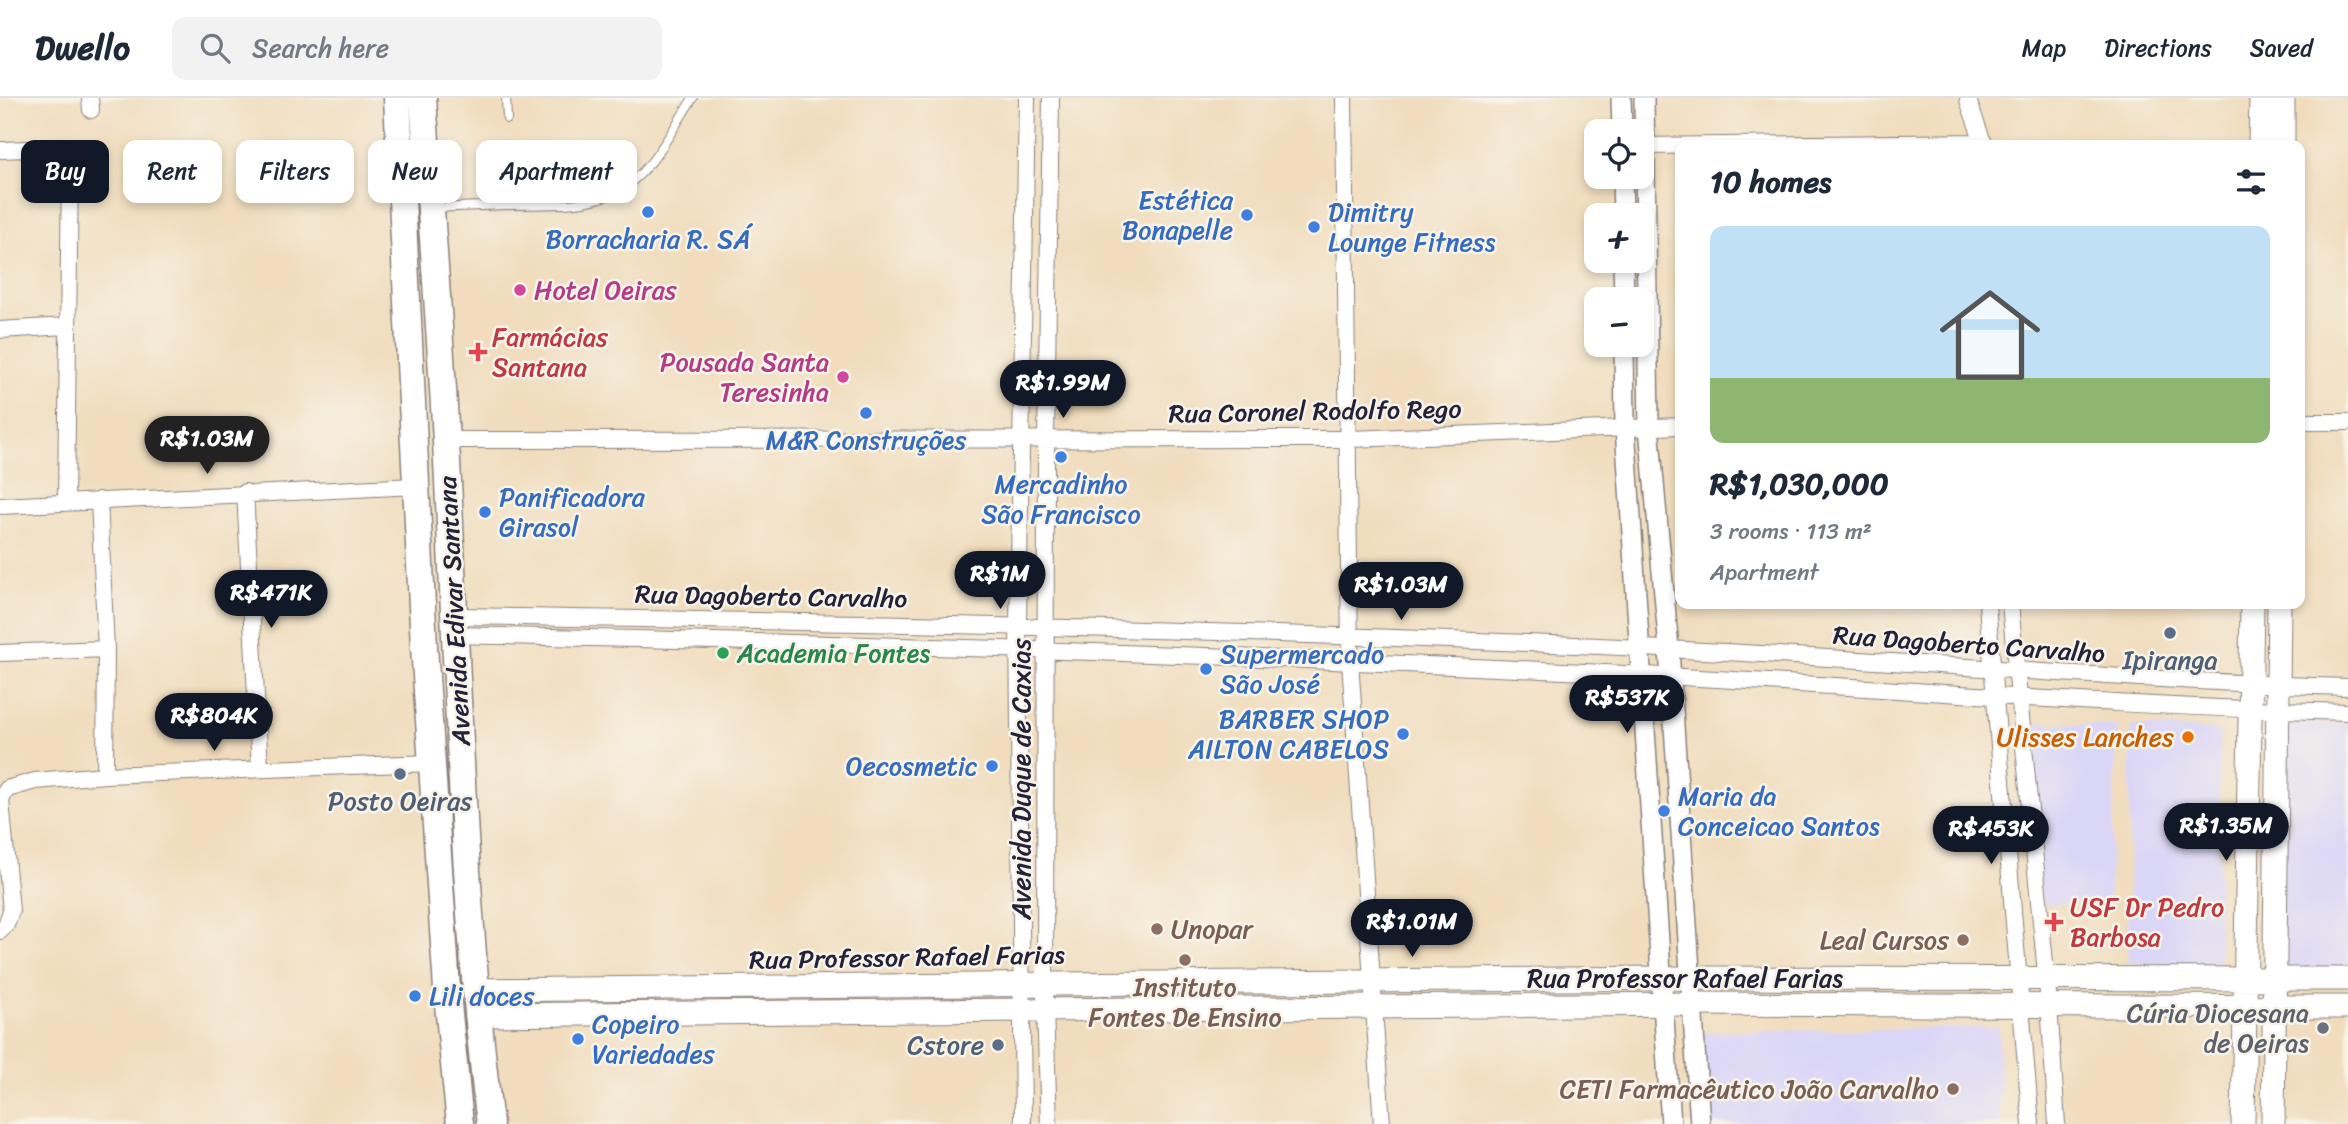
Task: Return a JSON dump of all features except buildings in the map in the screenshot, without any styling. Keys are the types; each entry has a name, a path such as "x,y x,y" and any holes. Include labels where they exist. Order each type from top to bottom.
{"highway":[{"name":"Avenida Edivar Santana","path":"397,98 432,763 448,1004 460,1124"},
{"name":"Avenida Edivar Santana","path":"423,98 446,440 453,626 476,1003 490,1124"},
{"path":"406,308 435,304"}],"main road":[{"path":"2260,98 2271,140"},
{"path":"2271,140 2283,98"},
{"path":"2243,1124 2252,609"},
{"path":"2273,1124 2279,609"},
{"name":"Rua Professor Rafael Farias","path":"476,1003 1045,983 1663,978 2348,979"},
{"name":"Rua Professor Rafael Farias","path":"476,1003 1021,1011 1692,1004 2348,1007"}],"street":[{"name":"Avenida Duque de Caxias","path":"1023,1124 1018,624 1027,98"},
{"name":"Avenida Duque de Caxias","path":"1049,1124 1045,1009 1045,439 1051,98"},
{"path":"1344,98 1350,439 1350,661 1382,1124"},
{"path":"1621,98 1622,119"},
{"path":"1643,98 1643,119"},
{"path":"1968,99 1983,140"},
{"path":"1963,140 1968,99"},
{"path":"1654,146 1675,146"},
{"path":"0,150 54,151 69,160 71,175 66,326 66,502"},
{"path":"1644,189 1649,427 1669,649 1700,1124"},
{"path":"0,330 66,326"},
{"path":"1624,357 1625,427 1642,648 1671,1124"},
{"path":"2305,422 2348,422"},
{"name":"Rua Coronel Rodolfo Rego","path":"446,440 1350,439 1675,426"},
{"path":"0,506 245,492 416,486"},
{"path":"245,492 260,769"},
{"path":"99,500 106,649 105,775"},
{"path":"1987,609 2031,1124"},
{"path":"2010,609 2049,1004 2057,1124"},
{"name":"Rua Dagoberto Carvalho","path":"453,626 1018,624 1669,649 2016,673 2250,685 2348,687"},
{"name":"Rua Dagoberto Carvalho","path":"453,626 1350,661 1670,676 1995,698 2348,712"},
{"path":"0,653 106,649"},
{"path":"0,931 6,925 11,911 3,794 23,783 105,775 432,763"}],"lane":[{"path":"506,98 507,119"},
{"path":"430,208 597,199 614,194 643,170 693,98"}],"shaded area":[{"path":"2026,722 2118,726 2108,901 2042,905"},
{"path":"2278,724 2348,724 2348,968 2279,969"},
{"path":"2131,726 2219,730 2219,967 2127,963"},
{"path":"1999,1027 2000,1124 1704,1124 1702,1032"}],"place":[{"name":"Borracharia R. SÁ","path":"648,212"},
{"name":"Estética Bonapelle","path":"1247,215"},
{"name":"Dimitry Lounge Fitness","path":"1314,227"},
{"name":"Hotel Oeiras","path":"520,290"},
{"name":"Farmácias Santana","path":"478,352"},
{"name":"Pousada Santa Teresinha","path":"843,377"},
{"name":"M&R Construções","path":"866,413"},
{"name":"Mercadinho São Francisco","path":"1061,457"},
{"name":"Panificadora Girasol","path":"485,512"},
{"name":"Ipiranga","path":"2170,633"},
{"name":"Academia Fontes","path":"723,653"},
{"name":"Supermercado São José","path":"1206,669"},
{"name":"BARBER SHOP AILTON CABELOS","path":"1403,734"},
{"name":"Ulisses Lanches","path":"2188,737"},
{"name":"Oecosmetic","path":"992,766"},
{"name":"Posto Oeiras","path":"400,774"},
{"name":"Maria da Conceicao Santos","path":"1664,811"},
{"name":"USF Dr Pedro Barbosa","path":"2054,922"},
{"name":"Unopar","path":"1157,929"},
{"name":"Leal Cursos","path":"1963,940"},
{"name":"Instituto Fontes De Ensino","path":"1185,960"},
{"name":"Lili doces","path":"415,996"},
{"name":"Cúria Diocesana de Oeiras","path":"2323,1028"},
{"name":"Copeiro Variedades","path":"578,1039"},
{"name":"Cstore","path":"998,1045"},
{"name":"CETI Farmacêutico João Carvalho","path":"1953,1089"}]}
